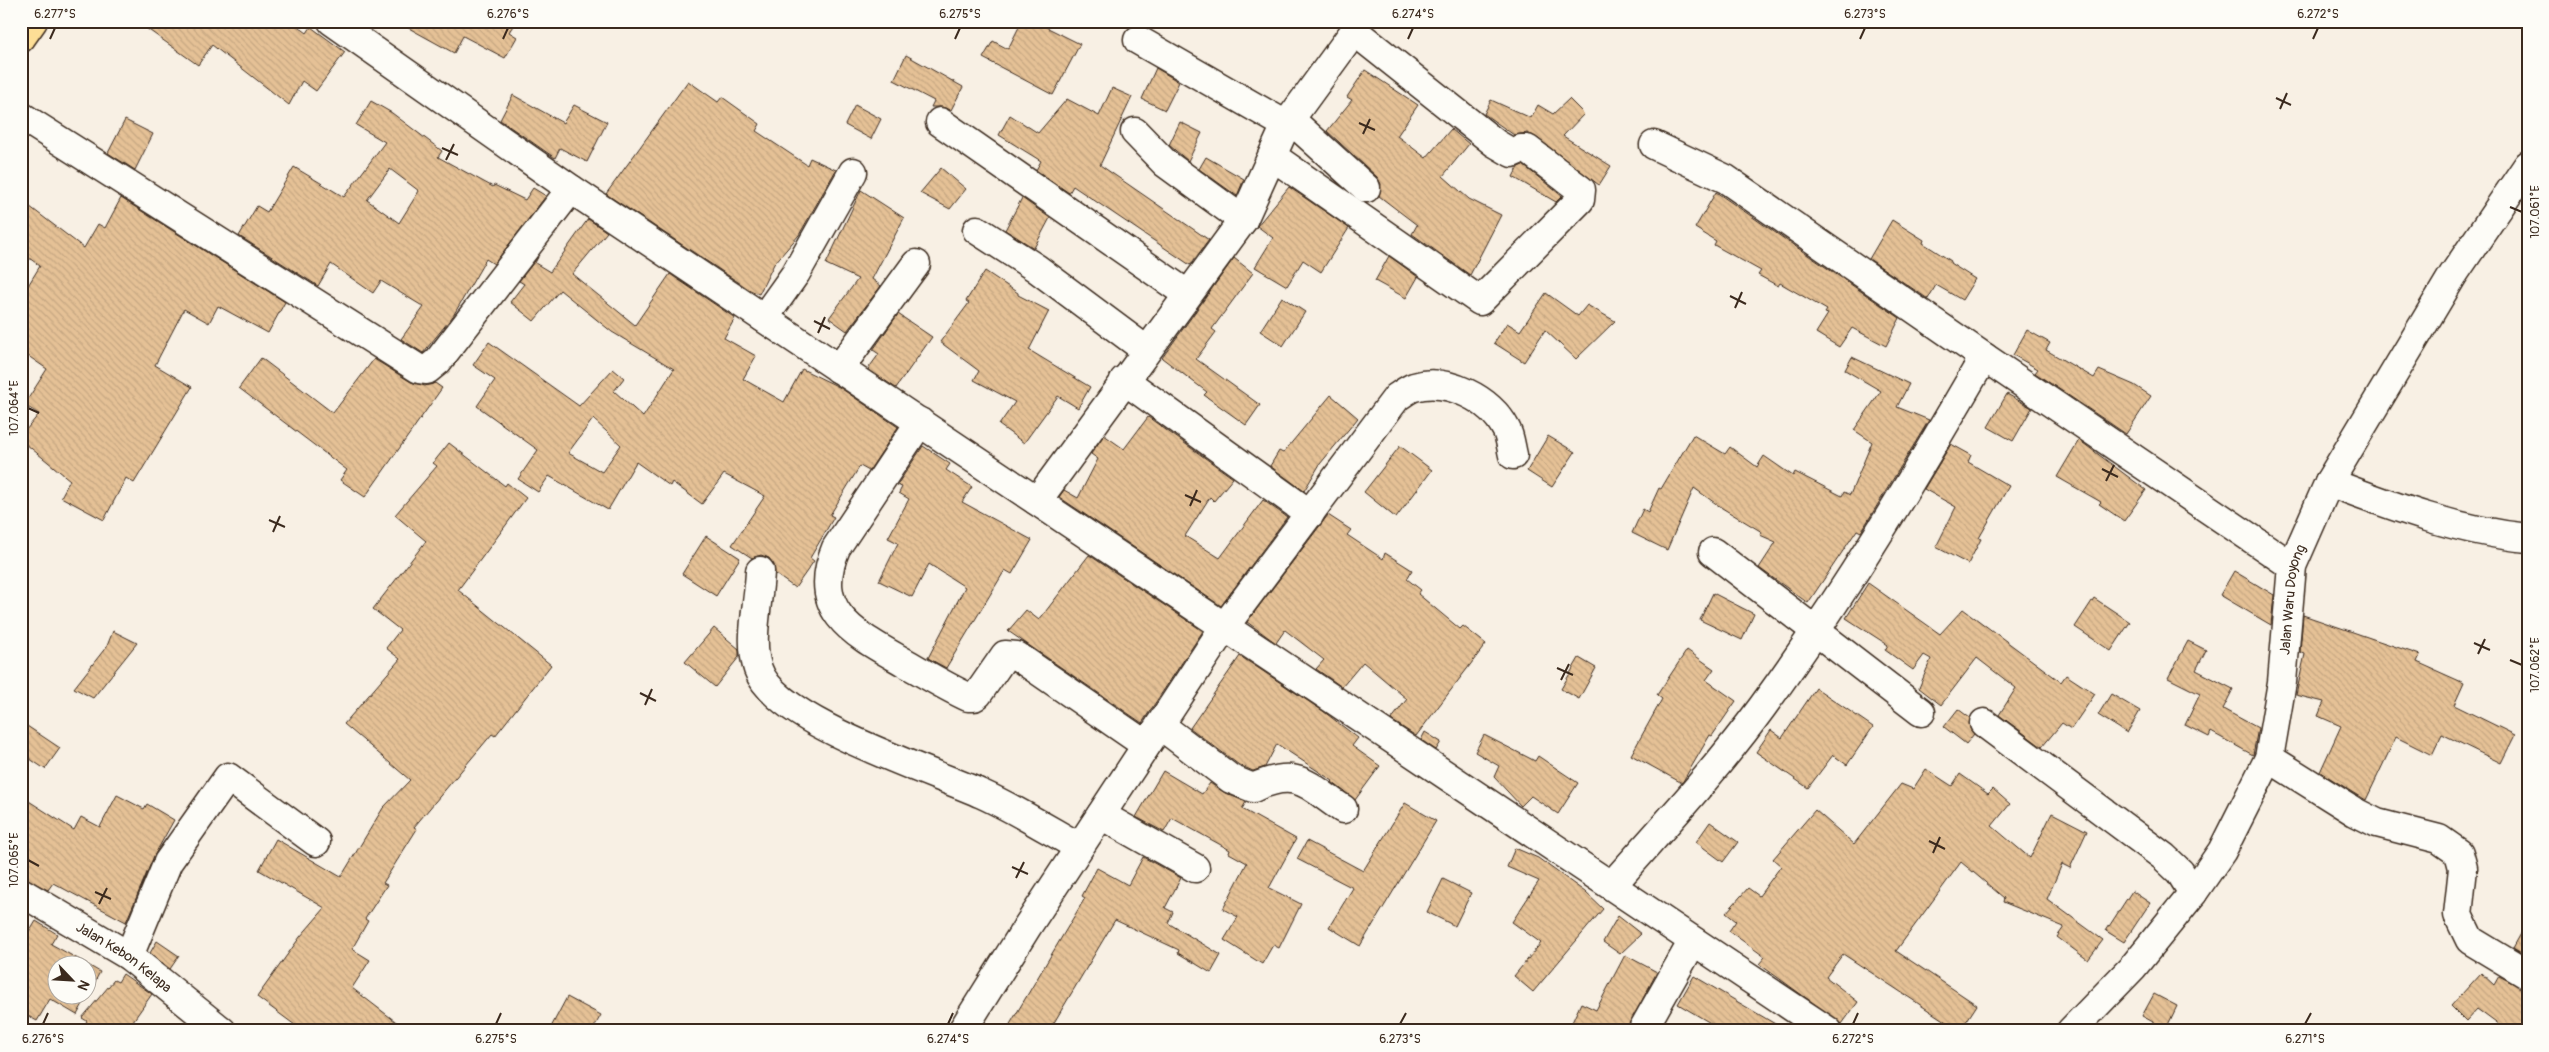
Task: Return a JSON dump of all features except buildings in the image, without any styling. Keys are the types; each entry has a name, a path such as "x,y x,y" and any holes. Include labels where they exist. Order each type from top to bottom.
{"main road":[{"path":"21,38 33,21"}],"street":[{"path":"332,21 571,189 1612,885 1824,1030"},
{"path":"1037,500 1243,220 1272,156 1288,122 1353,34 1357,34 1495,143 1512,153 1521,149 1527,149 1537,154 1581,190 1580,200 1480,300 1272,156"},
{"path":"1138,40 1288,122 1366,188"},
{"path":"21,116 419,369 428,370 438,361 571,189"},
{"path":"940,122 1187,294"},
{"path":"1135,132 1165,163 1243,220"},
{"path":"1654,145 1726,179 2292,566"},
{"name":"Jalan Waru Doyong","path":"2071,1031 2133,967 2193,893 2222,851 2269,758 2282,682 2292,566 2329,482 2453,275 2528,166"},
{"path":"764,318 796,274 853,172"},
{"path":"976,230 1036,268 1146,350"},
{"path":"839,369 916,264"},
{"path":"1612,885 1703,780 1763,706 1894,511 1984,357"},
{"path":"1124,380 1310,514"},
{"path":"962,1031 1079,847 1225,626 1397,397 1412,387 1425,385 1452,387 1467,393 1484,404 1506,429 1512,455"},
{"path":"920,422 836,548 829,564 826,585 837,615 845,625 884,650 968,697 974,697 978,694 1005,655 1017,656 1231,779 1254,788 1274,778 1298,779 1343,809"},
{"path":"2329,482 2405,512 2495,534 2528,538"},
{"path":"1713,552 1922,712"},
{"path":"760,572 759,600 754,638 758,669 767,687 785,703 863,744 984,795 1079,847"},
{"path":"1984,723 2164,856 2180,872 2193,893"},
{"path":"2269,758 2355,812 2377,823 2439,839 2460,853 2463,868 2458,916 2470,940 2528,975"},
{"path":"129,956 168,862 228,777 316,842"},
{"path":"1101,815 1195,868"},
{"name":"Jalan Kebon Kelapa","path":"21,892 129,956 215,1029"},
{"path":"1642,1031 1693,941"}]}
